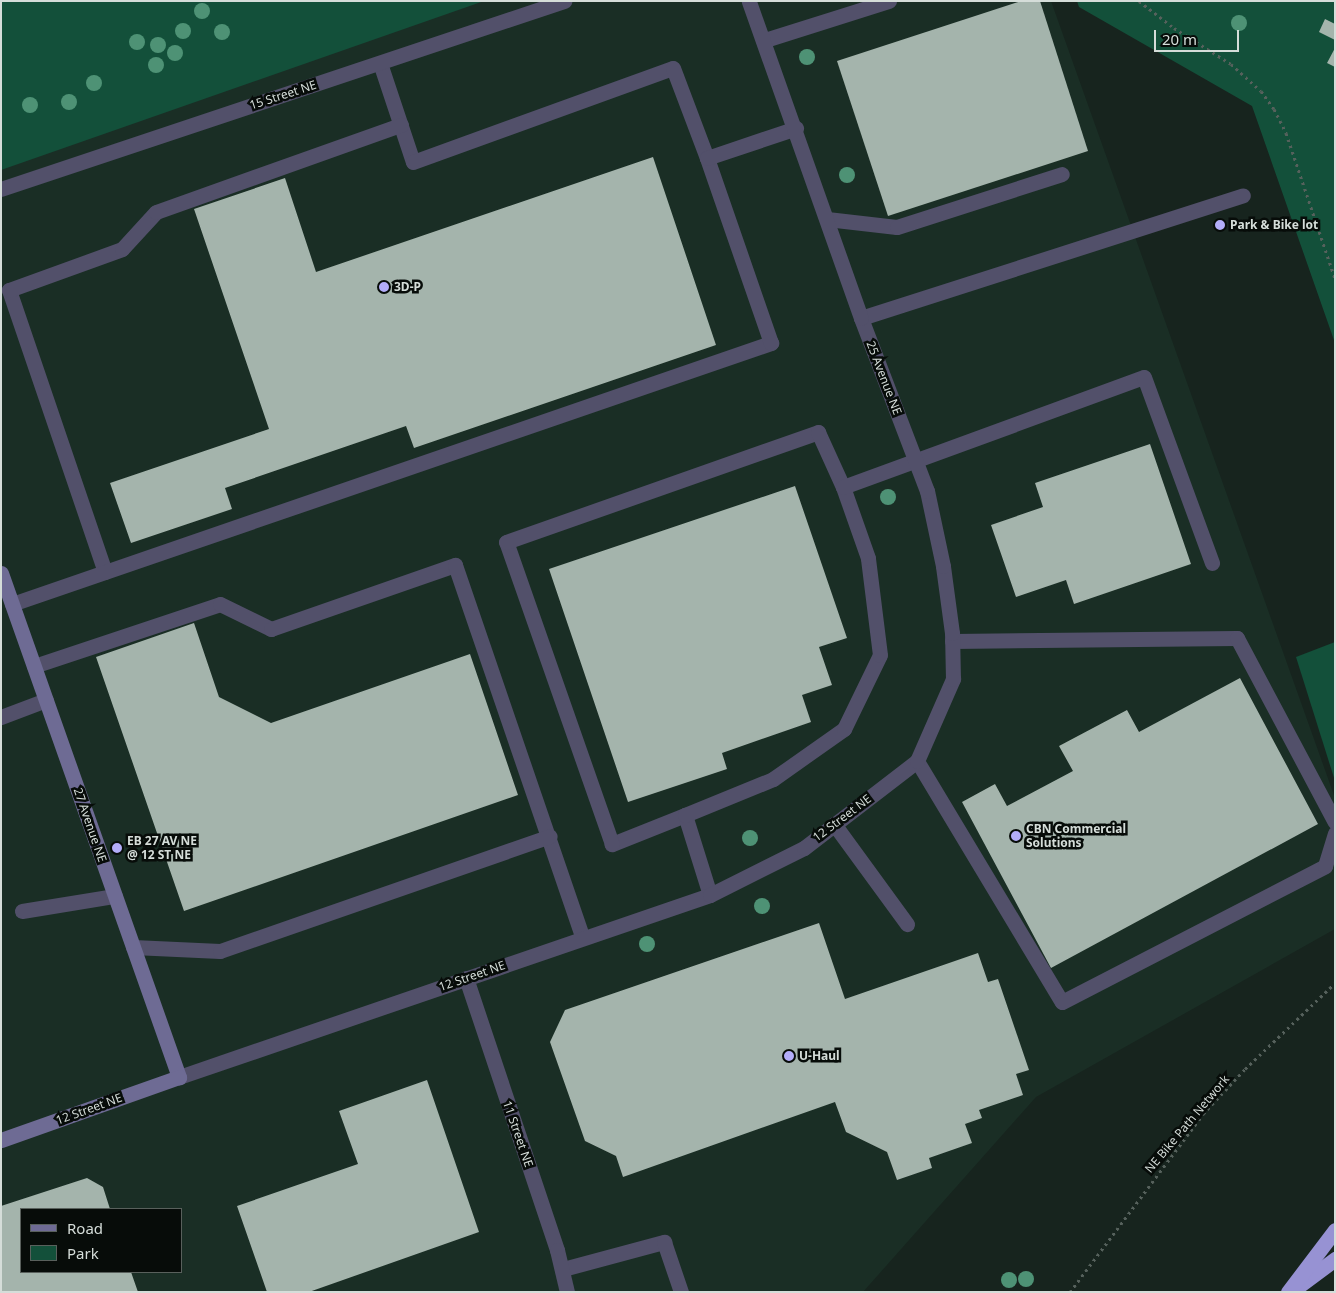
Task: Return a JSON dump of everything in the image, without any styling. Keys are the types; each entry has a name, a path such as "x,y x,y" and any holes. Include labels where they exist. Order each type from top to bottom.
{"highway":[{"path":"1290,1292 1335,1230"},
{"path":"1290,1292 1335,1258"}],"street":[{"name":"15 Street NE","path":"1,189 564,1"},
{"name":"25 Avenue NE","path":"749,1 765,40 861,318 927,491 943,566 952,641 953,679 917,761"},
{"path":"765,40 889,1"},
{"path":"12,604 771,343 707,158 673,68 414,162 380,62"},
{"path":"105,572 9,290 122,249 156,212 402,125"},
{"path":"707,158 796,128"},
{"path":"827,219 897,227 1062,174"},
{"path":"861,318 1243,195"},
{"path":"843,487 1144,377 1212,563"},
{"path":"818,432 843,487 868,558 880,655 844,729 773,779 685,815 612,844 506,542 818,432"},
{"path":"34,666 220,604 271,629 455,565 550,836 583,938"},
{"name":"27 Avenue NE","path":"1,573 179,1076"},
{"path":"952,641 1237,638 1335,822"},
{"path":"1,716 46,700"},
{"path":"917,761 1062,1002 1326,866 1335,834"},
{"name":"12 Street NE","path":"1,1140 179,1076 710,895 804,848 917,761"},
{"path":"685,815 710,895"},
{"path":"834,824 908,924"},
{"path":"133,947 220,951 550,836"},
{"path":"22,912 115,896"},
{"name":"11 Street NE","path":"466,978 563,1269 567,1292"},
{"path":"563,1269 664,1242 681,1292"}],"path":[{"path":"1139,1 1174,28 1231,64 1261,91 1274,108 1286,133 1335,279"},
{"name":"NE Bike Path Network","path":"1070,1292 1171,1153 1203,1114 1245,1069 1335,983"}],"shaded area":[{"path":"417,1 1051,1 1335,798 1335,929 1036,1097 863,1292 1,1292 1,142"}],"green space":[{"path":"1,1 484,1 1,170"},
{"path":"1077,1 1335,1 1335,343 1252,106 1079,7"},
{"path":"1335,642 1335,781 1296,657"}],"building":[{"path":"1021,1 1040,1 1088,151 888,216 837,61"},
{"path":"1325,19 1335,24 1335,40 1319,32"},
{"path":"1335,48 1335,67 1327,63"},
{"path":"653,157 716,345 414,448 406,426 225,488 232,509 131,543 110,483 269,429 194,209 285,178 316,272"},
{"path":"1150,444 1191,564 1074,604 1066,580 1016,597 991,525 1043,507 1035,483"},
{"path":"795,486 847,638 819,647 832,685 802,695 811,722 722,753 727,769 628,802 549,569"},
{"path":"194,623 219,697 271,723 470,654 518,795 184,911 96,657"},
{"path":"1240,678 1318,824 1051,968 962,802 995,784 1007,806 1073,771 1059,746 1127,710 1139,732"},
{"name":"U-Haul","path":"819,923 845,999 978,953 988,982 998,979 1029,1070 1016,1074 1023,1095 979,1110 982,1118 965,1124 972,1143 929,1158 932,1168 897,1180 887,1152 846,1132 835,1102 623,1177 616,1156 585,1141 550,1042 565,1010"},
{"path":"427,1080 479,1232 309,1292 267,1292 237,1206 358,1164 339,1111"},
{"path":"87,1178 103,1187 110,1208 20,1208 20,1273 131,1273 138,1292 1,1292 1,1206"}],"place":[{"name":"Park & Bike lot","path":"1220,225"},
{"name":"3D-P","path":"384,287"},
{"name":"CBN Commercial Solutions","path":"1016,836"},
{"name":"EB 27 AV NE @ 12 ST NE","path":"117,848"},
{"name":"U-Haul","path":"789,1056"}]}
